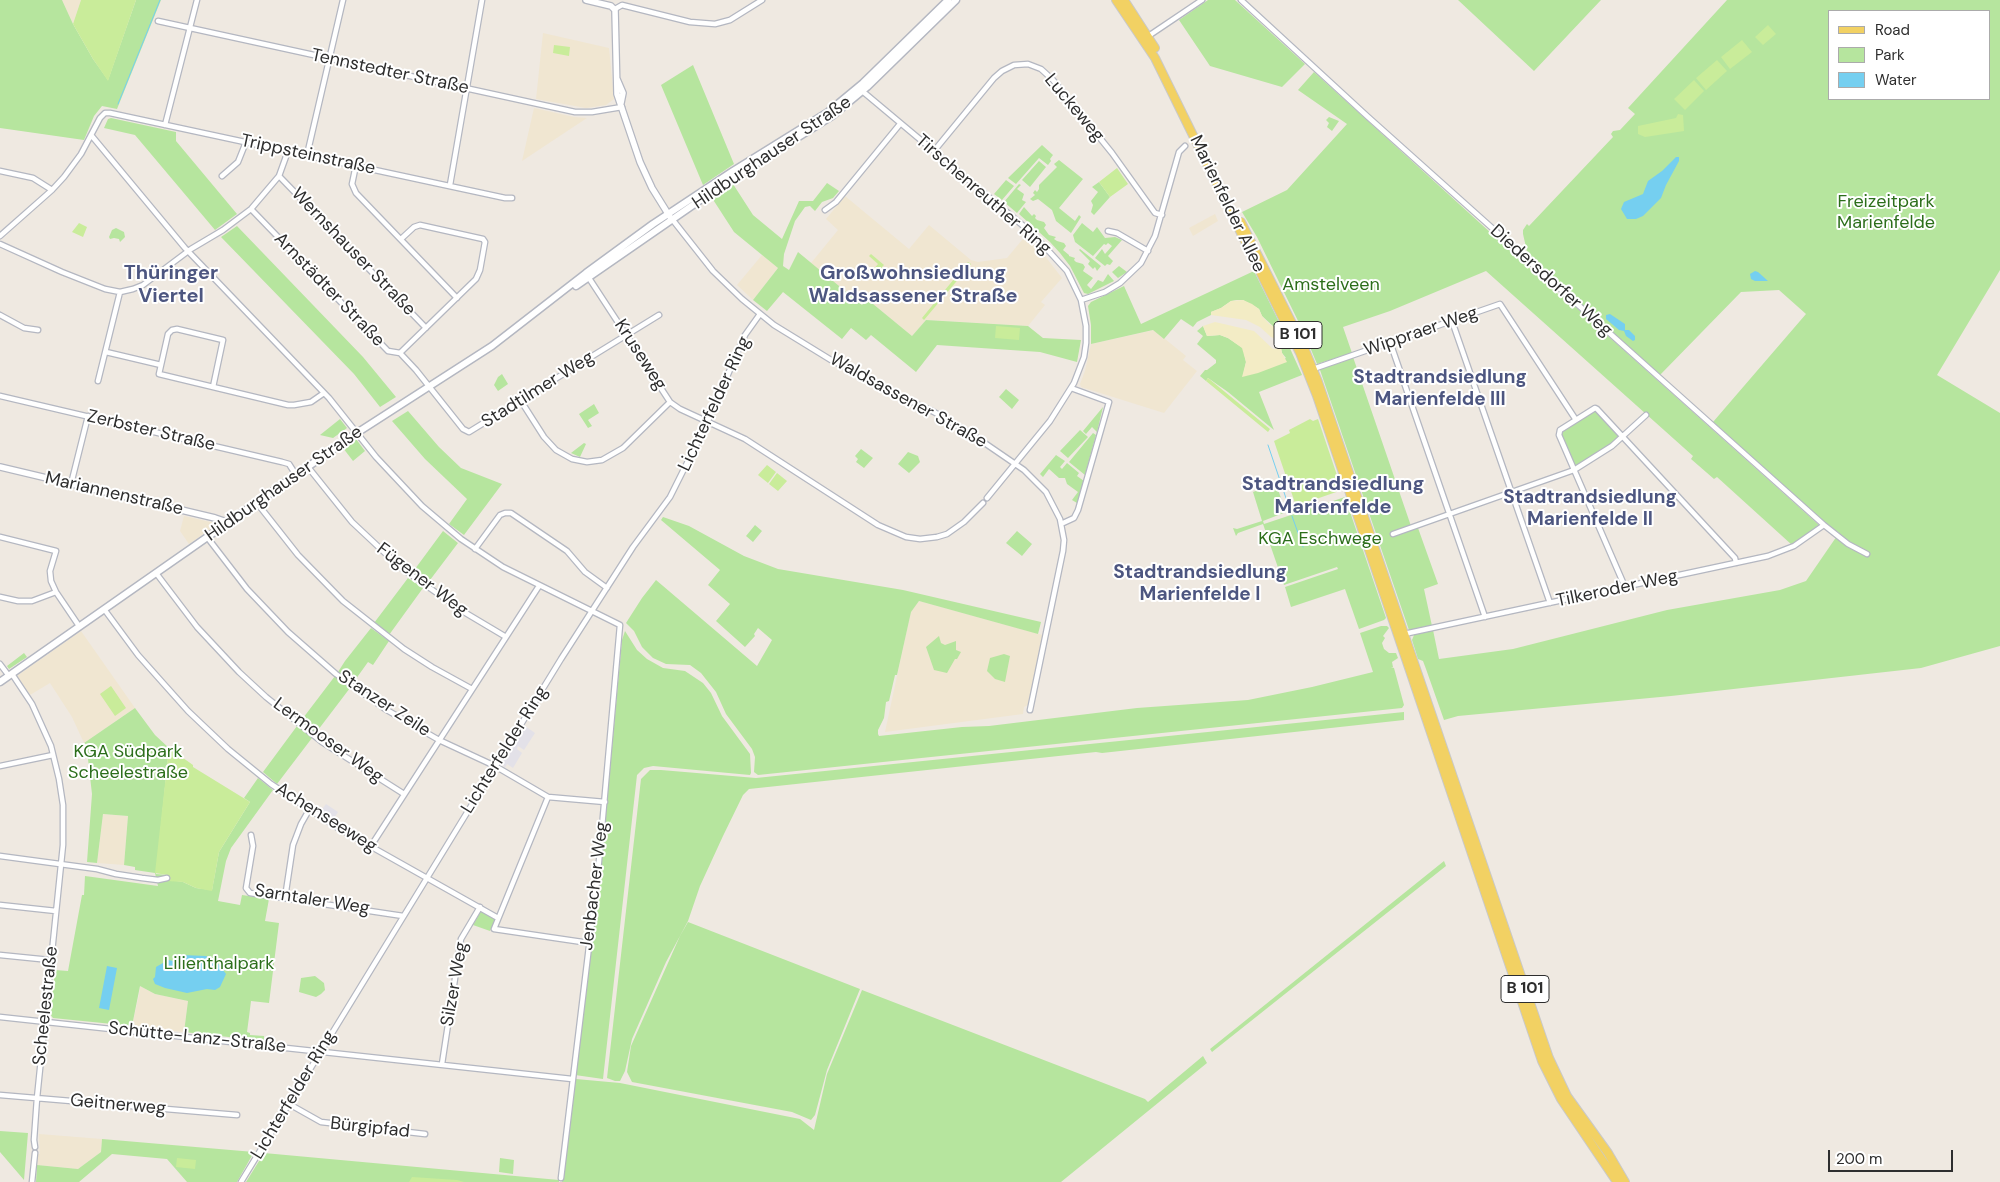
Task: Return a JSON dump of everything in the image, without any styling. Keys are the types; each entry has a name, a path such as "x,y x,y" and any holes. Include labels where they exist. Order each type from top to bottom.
{"main road":[{"name":"Hildburghauser Straße","path":"860,90 948,0"},
{"name":"Hildburghauser Straße","path":"0,682 357,433 492,346 568,288 574,287 587,275 733,171 860,90 956,0"},
{"name":"Marienfelder Allee","path":"1117,0 1146,37 1300,353 1317,396 1413,670"},
{"name":"Marienfelder Allee","path":"1124,0 1146,37 1265,267 1313,369 1404,634 1413,670"},
{"name":"B 101","path":"1413,670 1542,1061 1561,1099 1618,1182"},
{"name":"B 101","path":"1413,670 1549,1058 1567,1096 1608,1153 1625,1182"}],"street":[{"path":"165,124 196,0"},
{"path":"307,155 343,0"},
{"path":"450,185 482,0"},
{"path":"586,0 609,5 615,9"},
{"path":"615,9 622,6 690,22 715,24 741,14 762,0"},
{"path":"1146,37 1202,0"},
{"name":"Diedersdorfer Weg","path":"1241,0 1367,116 1824,525 1848,544 1867,554"},
{"path":"615,9 617,94 640,162 652,188 670,217"},
{"name":"Tennstedter Straße","path":"158,21 580,113 622,105"},
{"name":"Luckeweg","path":"934,152 998,75 1014,65 1028,64 1041,69 1053,80 1112,153 1155,213 1162,215"},
{"name":"Tirschenreuther Ring","path":"860,90 1039,240 1067,271 1082,300 1086,326 1086,343 1080,368 1071,388 1054,416 987,498"},
{"name":"Trippsteinstraße","path":"91,135 100,118 110,113 512,198"},
{"path":"825,210 836,202 900,124"},
{"path":"0,236 52,190 72,167 91,135 157,217 324,393 410,496 434,518 475,549 503,567 592,612"},
{"path":"222,176 238,162 246,142"},
{"path":"1082,300 1105,292 1120,283 1135,270 1148,251 1162,215 1179,152 1185,146"},
{"path":"0,244 69,276 105,290 120,292 143,284 251,209 279,176 288,151"},
{"path":"356,165 352,184 354,191 457,298"},
{"path":"0,171 33,178 52,190"},
{"name":"Wernshauser Straße","path":"279,176 426,328"},
{"name":"Arnstädter Straße","path":"251,209 388,351 400,353 429,387"},
{"name":"Waldsassener Straße","path":"670,217 713,271 760,314 821,354 882,388 920,405 951,422 1027,472 1046,492 1056,509 1064,540 1061,564 1030,710"},
{"path":"400,239 414,227 420,225 484,239 485,242 478,274 473,282 400,353"},
{"path":"1108,231 1118,233 1148,251"},
{"name":"Kruseweg","path":"587,275 670,402 680,409 708,421"},
{"path":"98,381 120,292"},
{"name":"Wippraer Weg","path":"1313,369 1500,304 1576,420"},
{"name":"Lichterfelder Ring","path":"241,1182 495,766 633,547 670,497 708,421 745,336 760,314"},
{"name":"Stadtilmer Weg","path":"429,387 463,429 468,432 659,315"},
{"path":"0,316 22,328 38,330"},
{"path":"1452,321 1550,603"},
{"path":"213,387 224,342 221,339 177,329 172,330 168,334 159,374 213,387 294,405 311,402 324,393"},
{"path":"1390,342 1484,617"},
{"path":"106,352 161,365"},
{"path":"1061,524 1074,518 1078,510 1109,402 1071,388"},
{"name":"Zerbster Straße","path":"0,396 282,462 289,464 296,475"},
{"path":"521,401 541,433 556,450 572,459 587,462 602,460 623,448 670,402"},
{"path":"1625,587 1559,435 1560,430 1596,408 1734,558 1736,563"},
{"path":"1393,534 1574,470 1623,438 1646,415"},
{"path":"71,484 88,416"},
{"path":"708,421 745,439 876,524 903,536 930,539 947,534 964,522 983,503"},
{"name":"Mariannenstraße","path":"0,467 218,519 226,523"},
{"name":"Fügener Weg","path":"308,467 360,530 400,567 464,612 506,637"},
{"path":"256,502 298,555 343,601 404,649 472,689"},
{"path":"475,549 500,516 505,513 511,513 567,551 583,570 607,588"},
{"name":"Tilkeroder Weg","path":"1404,634 1768,556 1785,550 1805,539 1824,525"},
{"path":"0,537 56,550 50,576 56,592 79,626"},
{"name":"Stanzer Zeile","path":"207,537 248,589 288,632 370,698 439,740 495,766 548,797 605,802"},
{"name":"Lermooser Weg","path":"156,572 186,613 214,646 278,708 354,764 404,794"},
{"path":"371,846 539,586"},
{"path":"0,597 18,601 32,601 56,592"},
{"name":"Achenseeweg","path":"104,609 138,655 199,722 271,784 309,810 498,918 494,929 589,942"},
{"name":"Jenbacher Weg","path":"561,1178 605,802 620,626 592,612"},
{"name":"Scheelestraße","path":"0,664 35,710 53,755 63,805 64,833 37,1098 35,1147"},
{"path":"0,766 53,755"},
{"path":"498,918 548,797"},
{"path":"285,898 293,845 309,810"},
{"name":"Sarntaler Weg","path":"251,835 253,846 247,890 250,893 403,916"},
{"path":"0,856 106,870 116,874 142,878 158,880 167,878"},
{"path":"0,905 56,911"},
{"name":"Silzer Weg","path":"442,1064 460,944 464,933 480,907"},
{"path":"0,955 50,960"},
{"name":"Schütte-Lanz-Straße","path":"0,1017 572,1078"},
{"name":"Geitnerweg","path":"0,1095 237,1115"},
{"name":"Bürgipfad","path":"289,1104 321,1122 426,1134"},
{"path":"32,1182 35,1154"}],"shaded area":[{"path":"62,0 81,0 73,24"},
{"path":"543,33 609,48 614,99 606,105 586,108 536,99"},
{"path":"534,108 587,118 522,161"},
{"path":"845,196 909,249 929,225 971,260 978,262 1007,258 1027,234 1026,238 1045,256 1062,278 1041,302 1045,305 1028,326 926,320 912,336 867,299 862,305 811,263 838,230 826,219"},
{"path":"1215,214 1218,221 1193,236 1189,228"},
{"path":"762,255 778,268 753,300 737,285"},
{"path":"1154,330 1186,356 1183,360 1197,371 1164,413 1081,387 1080,384 1091,344"},
{"path":"184,516 215,523 215,526 189,544 180,531"},
{"path":"919,601 1043,635 1028,705 1024,707 1023,714 885,732 911,611"},
{"path":"81,631 135,708 84,743 72,717 50,683 30,695 17,676"},
{"path":"525,726 535,733 524,750 518,746 517,749 522,753 513,768 507,764 505,768 502,763"},
{"path":"326,804 338,812 333,820 320,812"},
{"path":"103,814 128,816 124,865 97,863"},
{"path":"140,986 155,994 188,1001 184,1032 132,1026"},
{"path":"39,1134 102,1139 101,1152 78,1169 37,1165 38,1154 40,1154"}],"green space":[{"path":"0,0 62,0 93,59 108,80 136,0 161,0 117,109 102,106 94,116 84,140 0,128"},
{"path":"81,0 136,0 108,81 73,24"},
{"path":"1208,0 1235,0 1305,64 1282,87 1210,66 1179,20"},
{"path":"1458,0 1601,0 1534,71"},
{"name":"Freizeitpark Marienfelde","path":"1727,0 2000,0 2000,270 1937,375 2000,413 2000,646 1921,668 1671,696 1458,716 1444,720 1423,661 1418,659 1412,640 1414,635 1433,630 1439,659 1513,649 1667,610 1780,590 1806,581 1839,533 1713,422 1806,314 1779,290 1741,292 1660,375 1528,256 1523,234 1527,224 1529,226 1613,137 1611,134 1613,131 1620,130 1635,114 1628,108"},
{"path":"1768,25 1776,34 1763,45 1755,37"},
{"path":"1742,40 1752,52 1730,69 1721,57"},
{"path":"554,45 570,47 569,56 553,53"},
{"path":"1717,60 1727,71 1706,90 1696,78"},
{"path":"693,65 734,164 703,185 661,85"},
{"name":"Amstelveen","path":"1314,72 1558,294 1560,293 1819,525 1792,545 1717,477 1714,479 1691,459 1693,456 1486,271 1390,311 1343,327 1352,353 1317,364 1307,340 1317,335 1313,323 1301,327 1257,237 1242,212 1287,190 1347,124 1298,90"},
{"path":"1694,80 1704,91 1685,110 1674,99"},
{"path":"1678,114 1683,115 1684,131 1645,137 1638,134 1638,126 1676,118"},
{"path":"1329,117 1339,121 1332,131 1327,127 1329,123 1326,120"},
{"path":"111,118 176,132 176,141 237,214 215,230 135,135 104,128 108,119"},
{"path":"1042,145 1053,155 1048,165 1039,158 1016,184 1008,178"},
{"path":"1059,160 1083,179 1059,208 1075,221 1079,215 1081,217 1071,233 1056,221 1052,210 1038,199 1033,201 1030,199 1035,195 1033,193 1035,190 1037,192 1039,189 1039,185 1057,167 1054,164"},
{"path":"1039,161 1046,167 1030,187 1022,180"},
{"path":"1117,168 1128,184 1110,197 1099,182"},
{"path":"1006,180 1014,186 1002,200 994,194"},
{"path":"1099,182 1110,197 1094,215 1091,212 1093,205 1091,201 1098,192 1092,187"},
{"path":"827,183 839,191 833,198 822,202 815,211 810,206 805,207 795,221 784,254 783,266 789,270 798,252 862,305 867,299 912,336 926,320 1028,326 1043,338 1081,340 1077,362 1040,352 937,345 916,372 871,335 866,340 851,328 842,339 783,292 767,311 753,300 778,268 734,232 712,198 733,184 753,215 782,239 799,201 813,201"},
{"path":"1019,184 1021,185 1017,189 1024,194 1022,200 1026,202 1017,213 1004,202"},
{"path":"1024,207 1032,216 1034,214 1036,216 1037,220 1044,222 1046,225 1044,228 1049,235 1056,237 1054,239 1057,241 1064,243 1066,246 1063,250 1069,256 1075,258 1076,262 1083,264 1085,267 1083,271 1093,278 1087,285 1091,289 1098,280 1103,282 1108,274 1114,281 1088,294 1084,293 1070,266 1060,253 1019,214"},
{"path":"79,223 87,227 83,237 72,232"},
{"path":"1082,223 1093,232 1097,227 1105,238 1115,237 1122,240 1108,256 1113,261 1110,265 1107,264 1105,266 1095,258 1102,249 1105,254 1112,246 1108,243 1104,244 1093,256 1075,242 1073,235"},
{"path":"237,226 363,357 396,397 380,407 354,374 221,237"},
{"path":"116,228 124,232 125,237 120,242 119,239 110,239 109,237 112,230"},
{"path":"1080,249 1101,266 1097,271 1095,267 1093,269 1088,264 1090,261"},
{"path":"871,254 884,265 882,267 887,272 881,279 872,271 878,264 869,256"},
{"path":"968,262 971,264 924,320 922,318"},
{"path":"1119,266 1127,272 1118,278 1112,272"},
{"path":"1254,271 1281,326 1274,327 1262,316 1259,309 1243,300 1237,300 1231,301 1211,312 1211,315 1197,322 1193,327 1181,319 1164,339 1153,330 1091,344 1088,306 1091,302 1124,286 1141,324"},
{"path":"996,326 1020,328 1019,340 995,338"},
{"path":"1203,326 1207,336 1220,335 1243,348 1246,362 1243,376 1286,358 1281,348 1288,344 1302,375 1259,392 1274,430 1228,392 1208,378 1206,381 1200,376 1205,370 1216,363 1216,360 1197,344 1203,336 1197,331"},
{"path":"1353,357 1411,526 1391,533 1393,536 1418,528 1438,584 1424,589 1432,626 1409,630 1320,370"},
{"path":"502,374 508,384 498,391 494,385"},
{"path":"1208,378 1270,429 1268,432 1206,381"},
{"path":"1006,389 1019,400 1012,409 999,397"},
{"path":"594,404 599,413 588,420 592,426 588,428 579,414"},
{"path":"1103,407 1097,432 1092,427 1086,434 1083,431"},
{"path":"408,411 439,447 461,468 502,484 464,535 449,524 467,499 425,459 392,421"},
{"path":"1593,411 1597,412 1618,435 1618,439 1577,466 1573,465 1561,436 1562,431"},
{"path":"340,419 347,428 333,438 320,435"},
{"path":"1310,419 1313,421 1318,419 1342,490 1296,506 1274,441 1290,433 1289,430"},
{"path":"1080,430 1088,437 1068,458 1060,451"},
{"path":"1093,433 1096,435 1085,475 1069,462"},
{"path":"356,439 365,451 353,461 343,448"},
{"path":"584,443 586,444 580,457 571,453"},
{"path":"861,449 873,458 864,468 856,462 858,459 855,456"},
{"path":"908,452 918,456 920,462 909,473 898,464"},
{"path":"1056,455 1065,461 1060,467 1062,469 1067,463 1079,473 1077,476 1084,481 1077,503 1072,500 1078,492 1067,484 1065,478 1059,478 1049,469 1043,477 1040,474"},
{"path":"767,465 776,472 768,483 758,475"},
{"path":"777,473 787,481 778,491 769,484"},
{"name":"KGA Eschwege","path":"1276,484 1286,512 1263,521 1264,524 1345,497 1386,618 1384,620 1359,629 1345,589 1291,607 1285,587 1338,569 1337,567 1284,585 1263,524 1238,533 1236,536 1233,528 1237,529 1262,521 1253,492"},
{"path":"663,517 689,526 744,556 778,569 903,590 1041,622 1038,634 919,601 911,612 897,675 895,675 889,701 886,702 884,718 878,730 879,736 989,726 1137,708 1248,700 1312,687 1373,672 1360,633 1381,626 1389,628 1383,636 1385,638 1382,643 1384,649 1389,653 1396,653 1398,658 1392,662 1393,667 1391,667 1394,668 1404,705 1402,708 758,775 754,772 755,757 752,749 726,714 716,692 701,673 690,665 666,664 653,658 642,647 634,631 626,623 656,580 757,666 772,640 758,628 754,634 755,636 745,647 716,621 730,604 708,585 720,570 661,520"},
{"path":"755,525 762,531 753,542 746,536"},
{"path":"443,531 458,543 427,584 412,573"},
{"path":"1017,531 1032,544 1022,556 1006,543"},
{"path":"408,578 423,588 389,635 374,623"},
{"path":"371,628 389,641 373,665 368,662 353,683 338,672"},
{"path":"625,631 637,650 647,659 663,668 685,671 703,683 711,693 722,716 750,754 751,773 750,775 653,766 644,768 637,775 603,1079 575,1075 607,801 622,640"},
{"path":"939,636 941,643 945,645 956,641 956,650 961,652 947,673 934,670 926,647"},
{"path":"24,653 27,657 9,669 7,666"},
{"path":"1004,654 1010,656 1005,682 995,679 987,671 990,658"},
{"path":"335,676 350,688 315,734 300,722"},
{"path":"111,686 126,708 115,716 100,694"},
{"name":"Lilienthalpark","path":"135,708 155,735 169,748 156,874 168,875 170,880 183,882 196,888 212,890 219,852 250,802 244,798 258,778 273,790 231,848 226,861 218,901 240,905 242,895 269,899 265,921 279,923 269,1003 251,1001 247,1032 250,1035 264,1036 264,1041 184,1032 188,1001 155,994 140,986 132,1026 53,1018 50,1014 55,970 68,971 82,895 84,895 85,876 158,886 155,873 135,870 135,867 124,865 128,816 103,814 97,863 87,862 92,794 84,743"},
{"path":"1404,712 1404,720 749,789 743,795 723,836 700,886 688,921 666,962 632,1039 625,1071 620,1081 607,1078 641,779 650,770 756,778"},
{"path":"297,726 312,738 277,784 263,772"},
{"path":"169,748 193,765 193,767 250,802 219,852 212,891 196,888 183,882 167,881 167,875 155,873"},
{"path":"1444,861 1446,866 1212,1052 1210,1049"},
{"path":"481,911 494,917 495,921 490,931 473,925"},
{"path":"688,922 860,989 827,1070 815,1115 811,1120 792,1112 632,1082 627,1072 631,1046"},
{"path":"315,976 324,983 325,990 321,994 316,997 299,992 301,978"},
{"path":"862,990 1145,1099 1148,1102 1203,1056 1207,1063 1061,1182 562,1182 576,1079 620,1083 800,1119 814,1130 827,1074"},
{"path":"0,1131 28,1133 24,1180 0,1152"},
{"path":"102,1139 254,1152 237,1182 187,1182 167,1159 112,1154 79,1182 36,1182 37,1165 78,1169 101,1152"},
{"path":"264,1153 559,1180 559,1182 246,1182"},
{"path":"177,1158 196,1160 195,1169 176,1167"},
{"path":"500,1158 514,1160 513,1174 499,1172"},
{"path":"412,1177 457,1180 464,1182 409,1182"}],"sand":[{"path":"1243,300 1252,304 1259,309 1269,324 1274,327 1281,326 1286,338 1276,339 1271,337 1260,327 1246,320 1211,315 1211,312 1231,301"},
{"path":"1215,322 1254,331 1273,349 1281,348 1287,362 1242,377 1246,362 1242,348 1220,335 1207,336 1203,326"}],"water":[{"path":"1676,157 1679,157 1679,161 1661,198 1643,216 1636,219 1627,219 1621,209 1624,202 1643,194 1648,181 1662,171"},
{"path":"1755,271 1768,281 1755,281 1751,279 1750,274"},
{"path":"1610,314 1625,324 1625,330 1629,330 1635,336 1635,340 1633,341 1626,336 1624,331 1619,330 1606,319 1606,315"},
{"path":"182,955 206,956 217,962 226,974 220,987 215,990 207,989 187,993 155,984 153,979 156,967 168,960 174,961"},
{"path":"107,966 117,968 109,1010 99,1008"}],"waterway":[{"path":"118,104 160,0"},
{"path":"1268,445 1290,510"},
{"path":"1292,516 1303,547"}],"district":[{"name":"Thüringer Viertel","path":"171,286"},
{"name":"Großwohnsiedlung Waldsassener Straße","path":"913,286"},
{"name":"Stadtrandsiedlung Marienfelde III","path":"1440,389"},
{"name":"Stadtrandsiedlung Marienfelde","path":"1333,496"},
{"name":"Stadtrandsiedlung Marienfelde II","path":"1590,509"},
{"name":"Stadtrandsiedlung Marienfelde I","path":"1200,584"}],"park label":[{"name":"KGA Südpark Scheelestraße","path":"128,762"}]}
